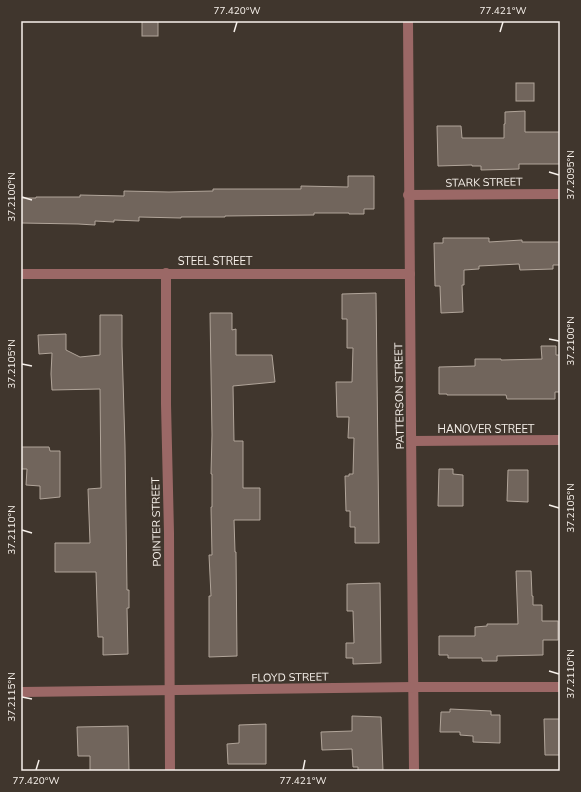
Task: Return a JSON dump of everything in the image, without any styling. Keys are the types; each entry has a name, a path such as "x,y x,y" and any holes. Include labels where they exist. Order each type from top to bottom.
{"street":[{"name":"PATTERSON STREET","path":"408,21 408,195 412,441 414,771"},
{"name":"STARK STREET","path":"408,195 560,194"},
{"name":"POINTER STREET","path":"166,273 170,771"},
{"name":"STEEL STREET","path":"21,274 410,274"},
{"name":"HANOVER STREET","path":"412,441 560,440"},
{"name":"FLOYD STREET","path":"21,692 414,687 560,687"}],"building":[{"path":"142,21 158,21 158,36 142,36"},
{"path":"516,83 534,83 534,101 516,101"},
{"path":"525,111 525,132 560,132 560,164 519,164 519,169 481,170 481,166 472,165 438,166 437,126 461,126 462,138 504,138 505,112"},
{"path":"348,176 374,176 374,209 364,209 364,214 314,213 314,215 181,218 139,217 139,221 95,221 95,225 21,223 21,198 80,197 80,195 124,196 124,191 169,192 213,191 213,189 301,189 301,186 348,187"},
{"path":"443,238 489,238 489,242 522,240 522,242 560,242 560,265 553,265 553,269 520,270 519,264 479,266 479,269 464,270 464,285 462,285 463,312 441,313 440,286 435,286 434,243 443,243"},
{"path":"376,293 379,543 355,543 355,527 350,527 350,511 346,511 345,476 353,474 354,438 348,438 349,417 337,417 336,382 352,382 353,348 347,348 347,319 342,319 342,294"},
{"path":"210,313 232,313 232,330 236,329 236,355 272,355 275,382 233,386 234,441 243,441 243,488 260,488 260,520 234,520 236,552 237,656 209,657 209,596 211,596 209,555 212,555"},
{"path":"100,315 122,315 127,590 129,590 129,608 127,608 128,654 103,655 103,637 98,637 96,572 55,572 55,543 90,543 88,489 101,488 100,389 52,390 52,353 39,354 38,335 66,334 66,350 80,357 100,355"},
{"path":"541,346 556,346 556,355 560,355 560,392 555,392 555,399 507,399 506,395 439,394 439,367 475,366 475,359 542,359"},
{"path":"21,447 49,447 50,451 60,451 60,497 40,499 40,486 26,485 27,469 21,469"},
{"path":"439,469 453,469 453,474 463,475 463,506 438,506"},
{"path":"508,470 528,470 528,502 507,501"},
{"path":"516,571 531,571 533,605 542,605 542,621 558,621 558,640 543,640 543,655 497,656 497,661 482,661 482,658 448,658 448,655 439,655 439,636 475,636 475,627 487,626 487,624 518,624"},
{"path":"380,583 381,663 353,664 353,658 346,658 346,643 354,643 353,611 347,611 347,584"},
{"path":"450,709 491,711 491,715 500,715 500,743 473,742 473,736 460,735 460,732 440,732 441,712 450,712"},
{"path":"352,716 381,717 383,771 358,771 358,767 353,767 352,749 322,750 321,732 352,731"},
{"path":"544,719 560,719 560,755 545,755"},
{"path":"266,724 266,764 228,764 227,744 239,743 239,725"},
{"path":"128,726 129,771 90,771 90,756 78,756 77,727"}]}
